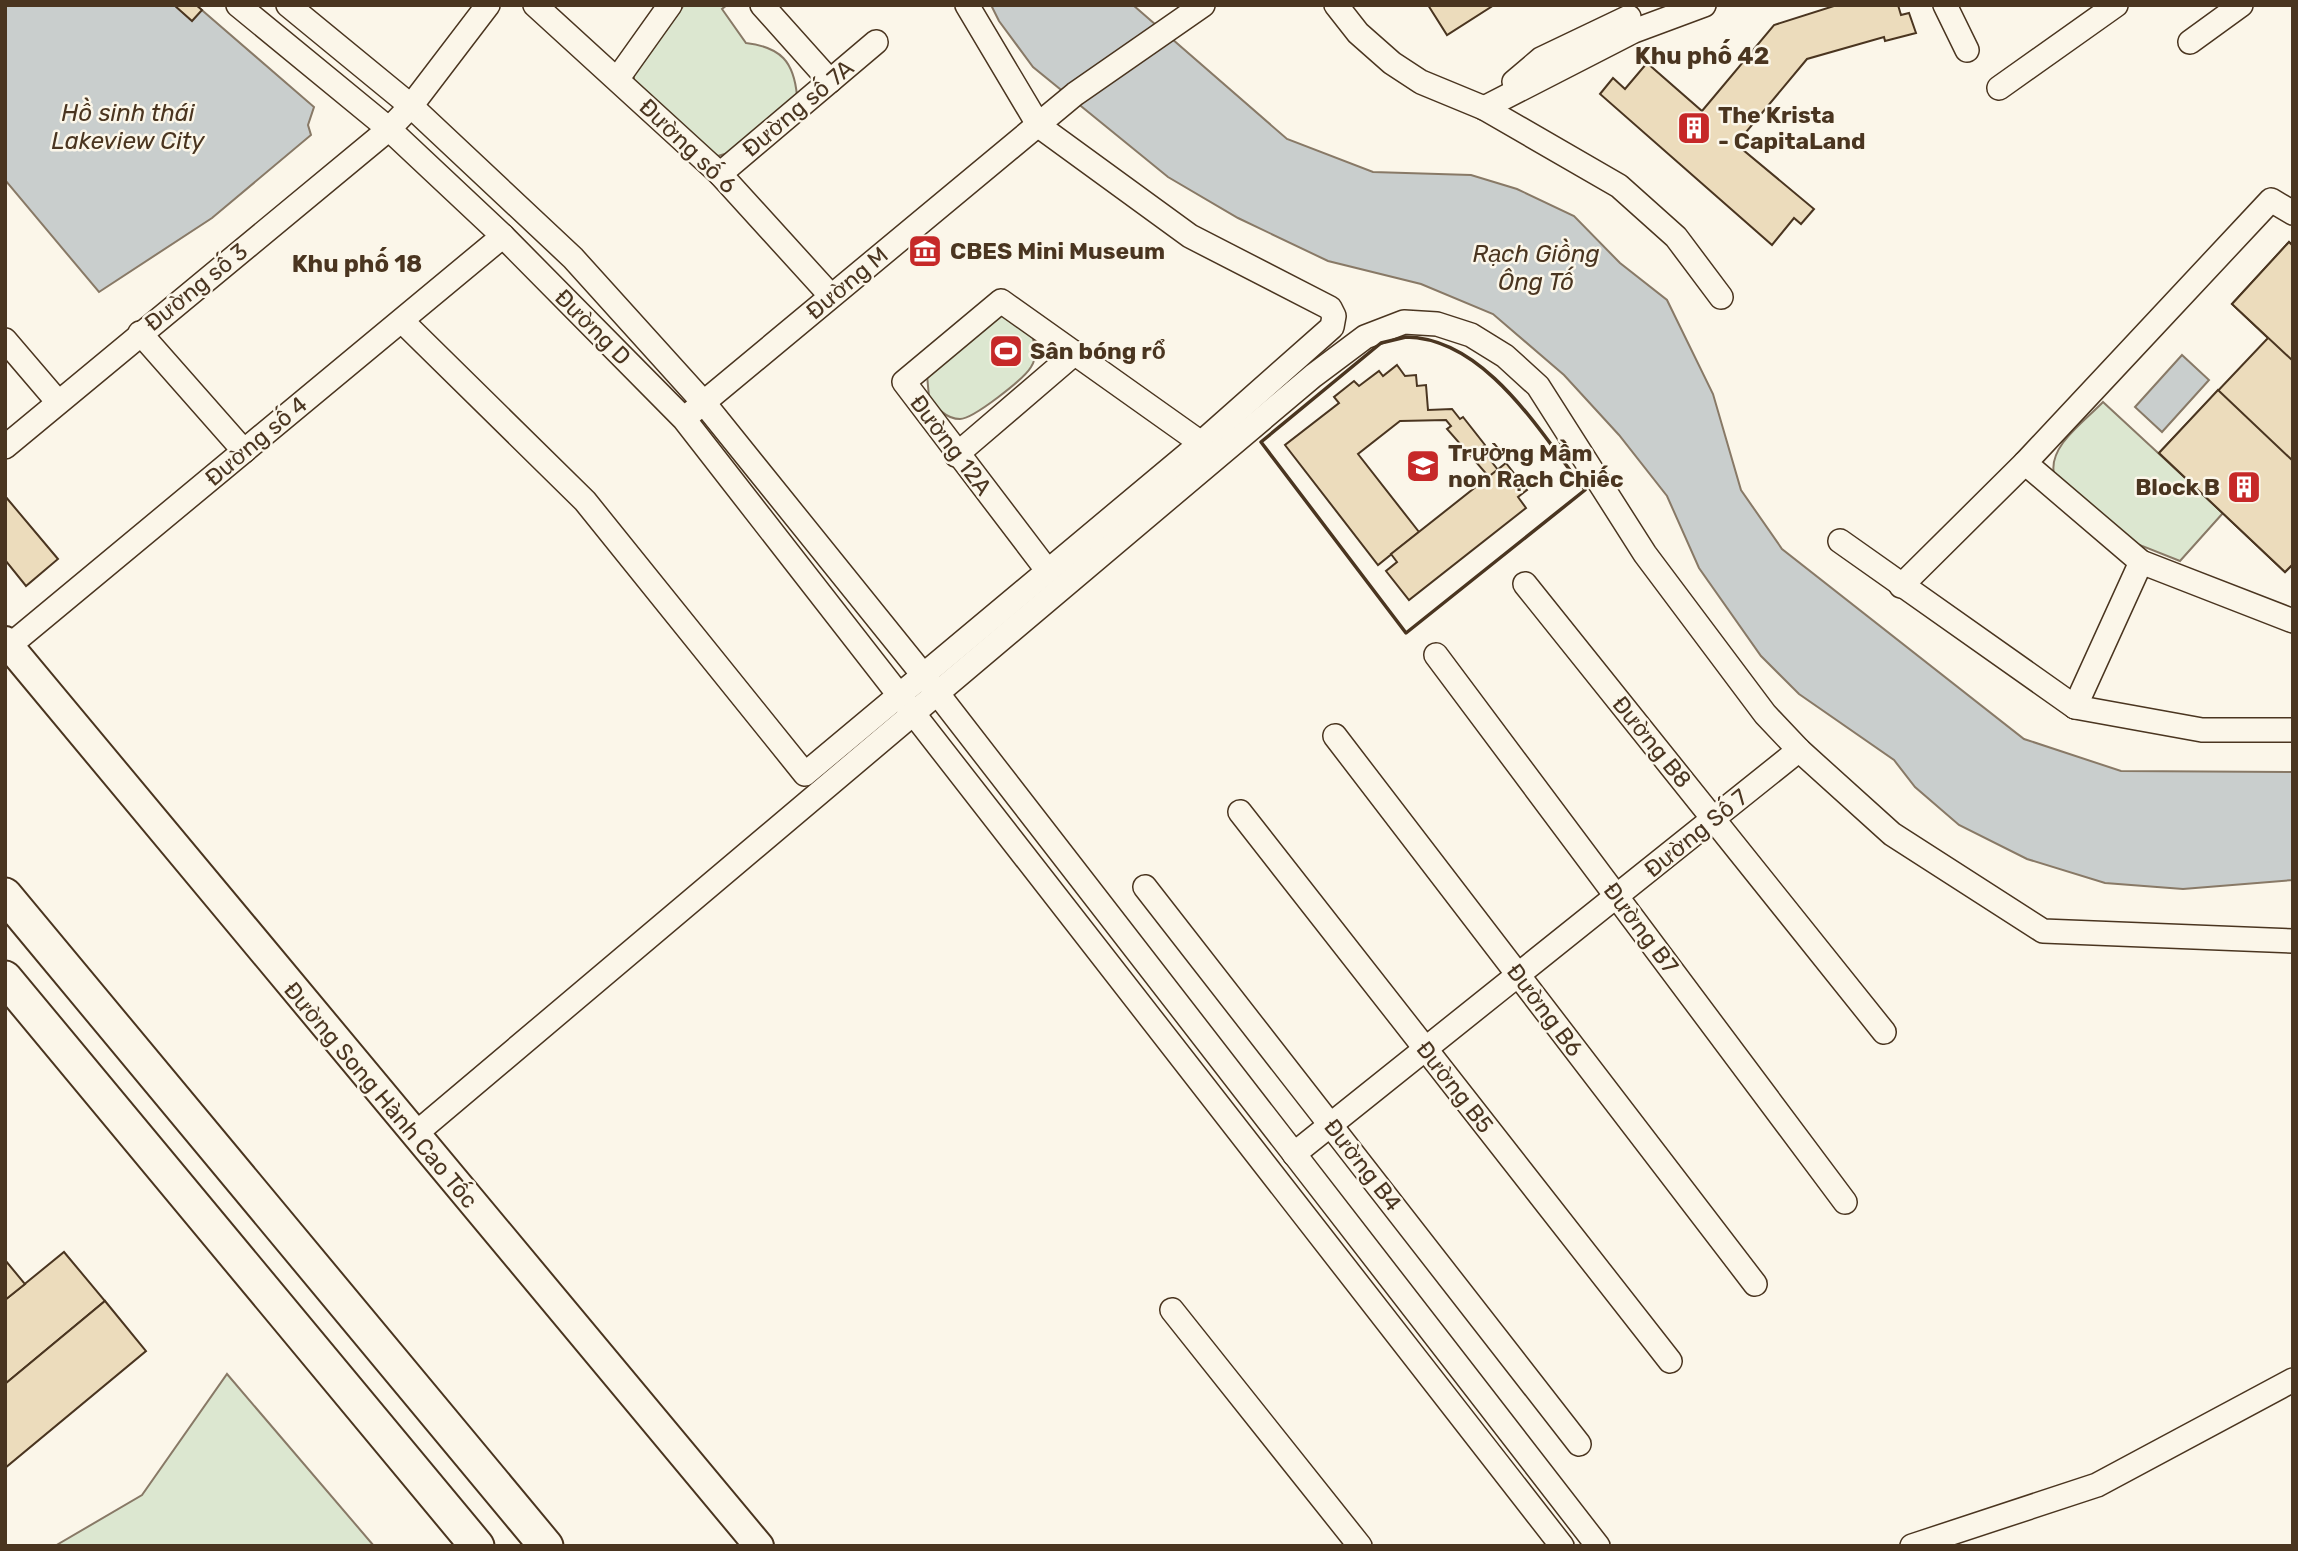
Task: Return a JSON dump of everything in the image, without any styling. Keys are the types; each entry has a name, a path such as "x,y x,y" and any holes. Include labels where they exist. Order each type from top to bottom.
{"highway":[{"path":"5,895 546,1546"},
{"path":"5,978 477,1546"}],"main road":[{"name":"Đường Song Hành Cao Tốc","path":"7,644 759,1546"}],"street":[{"name":"Đường D","path":"238,5 389,129 503,236 684,419 1562,1546"},
{"name":"Đường D","path":"288,5 411,106 573,258 704,403 930,684 1598,1546"},
{"name":"Đường số 3","path":"5,447 389,129 411,106 488,5"},
{"name":"Đường số 6","path":"535,5 720,174 831,296"},
{"path":"618,78 670,5"},
{"path":"762,5 830,81"},
{"path":"930,684 1047,570 1326,335 1334,316 1330,308 1190,236 1039,126 967,5"},
{"name":"Đường M","path":"684,419 1075,94 1203,5"},
{"path":"1336,5 1359,33 1392,63 1432,87 1484,108 1619,186 1676,237 1721,297"},
{"path":"1631,24 1662,5"},
{"path":"1484,108 1541,59 1631,24 1704,5"},
{"path":"1945,5 1967,50"},
{"path":"1999,88 2116,5"},
{"path":"2190,42 2241,5"},
{"name":"Đường số 7A","path":"720,174 876,42"},
{"path":"1901,586 2025,463 2271,200 2293,213"},
{"name":"Đường số 4","path":"7,644 503,236"},
{"name":"Đường 12A","path":"1047,570 956,454 904,382 1001,301 1201,443"},
{"path":"402,321 585,501 805,774 907,704"},
{"path":"414,1135 930,684 1313,376 1365,337 1379,329 1404,322 1437,324 1471,335 1506,356 1538,386 1645,554 1765,714 1799,751 1892,834 2043,931 2293,941"},
{"path":"140,333 244,451"},
{"path":"5,340 58,402"},
{"path":"956,454 1075,353"},
{"path":"2025,463 2141,562 2293,621"},
{"path":"1840,541 2074,707 2202,730 2293,730"},
{"path":"2074,707 2141,562"},
{"name":"Đường B8","path":"1525,584 1884,1032"},
{"name":"Đường B7","path":"1436,654 1846,1202"},
{"name":"Đường B6","path":"1335,736 1755,1284"},
{"name":"Đường Số 7","path":"1294,1154 1799,751"},
{"name":"Đường B5","path":"1240,812 1670,1361"},
{"name":"Đường B4","path":"1145,887 1580,1444"},
{"path":"1172,1310 1360,1546"},
{"path":"1912,1546 2097,1485 2293,1380"}],"green space":[{"path":"684,5 727,5 722,9 746,43 777,53 784,58 793,74 797,96 728,153 718,156 711,154 634,82 634,73"},
{"path":"1004,314 1032,335 1035,355 1031,367 1009,389 976,413 960,419 946,415 929,397 927,375 993,315"},
{"path":"2103,402 2223,513 2180,561 2137,544 2054,474 2054,464 2062,444"},
{"path":"227,1374 374,1546 55,1546 142,1495"}],"water":[{"name":"Hồ sinh thái Lakeview City","path":"5,5 196,5 314,107 308,125 311,135 212,218 99,292 5,180"},
{"name":"Rạch Giồng Ông Tố","path":"991,5 1133,5 1287,139 1373,172 1471,175 1517,189 1574,216 1620,263 1667,300 1713,394 1741,490 1782,549 2024,739 2121,771 2293,772 2293,880 2183,889 2105,883 2027,859 1959,825 1915,787 1894,760 1799,694 1761,656 1699,568 1667,496 1619,435 1564,375 1493,314 1421,284 1328,261 1238,218 1168,177 1033,67 999,21"},
{"path":"2182,355 2209,380 2162,432 2135,407"}],"building":[{"path":"174,5 196,5 202,10 192,21"},
{"path":"1428,5 1494,5 1447,35"},
{"name":"The Krista - CapitaLand","path":"1837,5 1898,5 1901,15 1909,13 1916,33 1885,41 1884,37 1807,59 1736,144 1814,209 1801,224 1794,218 1772,245 1600,94 1613,78 1625,89 1647,63 1702,111 1774,25"},
{"path":"2289,242 2293,246 2293,564 2285,572 2159,453 2268,338 2232,304"},
{"path":"2289,242 2293,246 2293,361 2232,304"},
{"path":"1397,365 1405,376 1416,375 1417,386 1426,385 1428,410 1452,409 1460,419 1463,417 1485,445 1481,448 1498,470 1489,477 1447,429 1451,426 1446,420 1400,421 1358,454 1419,532 1378,565 1285,445 1339,403 1334,397 1354,381 1359,386 1379,371 1383,376"},
{"name":"Block B","path":"2218,390 2293,461 2293,564 2285,572 2159,453"},
{"path":"1506,463 1527,490 1518,497 1526,508 1409,600 1386,571 1397,562 1391,554"},
{"path":"5,496 58,559 26,586 5,560"},
{"path":"64,1252 105,1301 5,1384 5,1300"},
{"path":"5,1260 25,1284 5,1300"},
{"path":"105,1301 146,1351 5,1468 5,1384"}],"wall":[{"path":"1406,337 1435,342 1462,353 1486,371 1530,417 1585,490 1406,633 1261,442 1381,343 1406,337"}],"place":[{"name":"The Krista - CapitaLand","path":"1694,128"},
{"name":"CBES Mini Museum","path":"925,251"},
{"name":"Sân bóng rổ","path":"1006,351"},
{"name":"Trường Mầm non Rạch Chiếc","path":"1423,466"},
{"name":"Block B","path":"2244,487"}],"district":[{"name":"Khu phố 42","path":"1702,56"},
{"name":"Khu phố 18","path":"357,264"}]}
